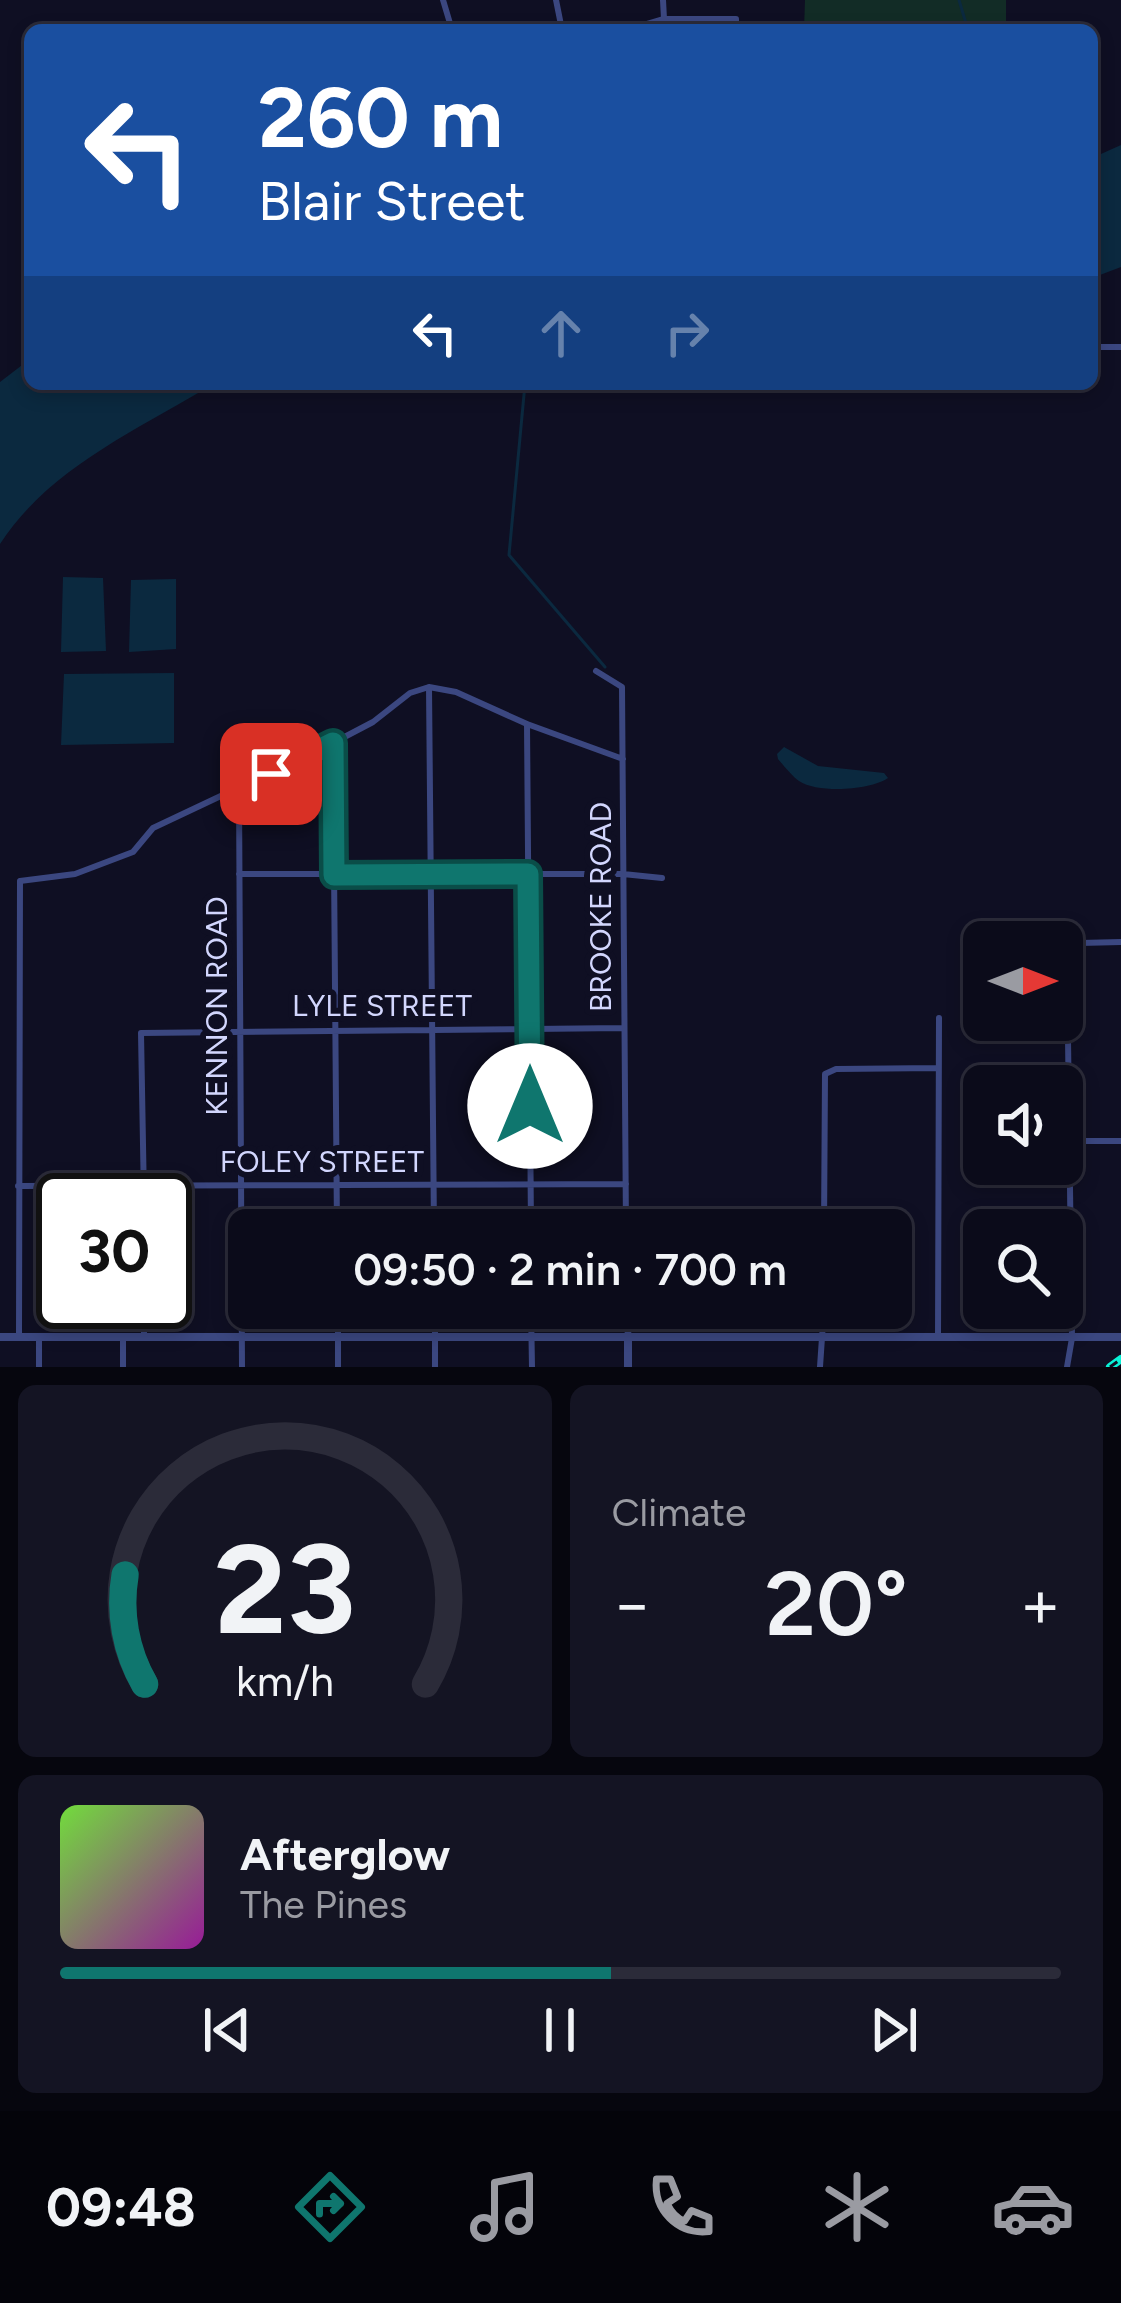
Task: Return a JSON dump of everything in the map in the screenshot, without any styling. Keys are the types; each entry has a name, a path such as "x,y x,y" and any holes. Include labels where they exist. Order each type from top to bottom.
{"street":[{"path":"663,0 664,20"},
{"path":"649,24 736,19 736,24"},
{"name":"BROOKE ROAD","path":"596,671 622,687 626,1209"},
{"path":"19,1336 20,881 75,874 133,853 153,828 333,743 373,722 410,693 429,687 456,692 526,724 623,759"},
{"path":"429,687 434,1209"},
{"path":"526,724 531,1209"},
{"path":"333,743 338,1209"},
{"name":"KENNON ROAD","path":"239,789 242,1367"},
{"path":"239,874 623,874 662,878"},
{"path":"1071,1065 1070,949 1080,943 1121,942"},
{"path":"938,1338 940,1018"},
{"name":"LYLE STREET","path":"144,1173 141,1033 624,1028"},
{"path":"824,1209 825,1074 836,1069 938,1068"},
{"path":"1083,1141 1121,1142"},
{"name":"FOLEY STREET","path":"192,1186 626,1184"},
{"path":"1067,1367 1072,1338 1071,1185"},
{"name":"FOLEY STREET","path":"18,1186 36,1186"},
{"path":"144,1329 144,1337"},
{"path":"338,1329 338,1367"},
{"path":"435,1329 435,1367"},
{"path":"531,1329 532,1367"},
{"path":"628,1329 628,1367"},
{"path":"820,1367 823,1329"},
{"path":"0,1336 1121,1337"},
{"path":"39,1336 39,1367"},
{"path":"123,1337 123,1367"}],"green space":[{"path":"805,0 1006,0 1006,24 804,24"}],"water":[{"path":"1121,145 1121,267 1098,276 1098,155"},
{"path":"24,364 24,390 203,390 70,472 20,517 0,544 0,382"},
{"path":"63,577 103,578 106,651 61,652"},
{"path":"176,579 176,649 129,652 131,580"},
{"path":"174,673 174,743 61,745 64,674"},
{"path":"784,747 818,766 884,773 888,778 845,789 808,785 778,759"}],"waterway":[{"path":"959,0 966,24"},
{"path":"524,390 509,555 605,667"}],"railway":[{"path":"1110,1367 1121,1359"}],"route":[{"path":"271,774 333,743 334,875 528,874 530,1106"}]}
